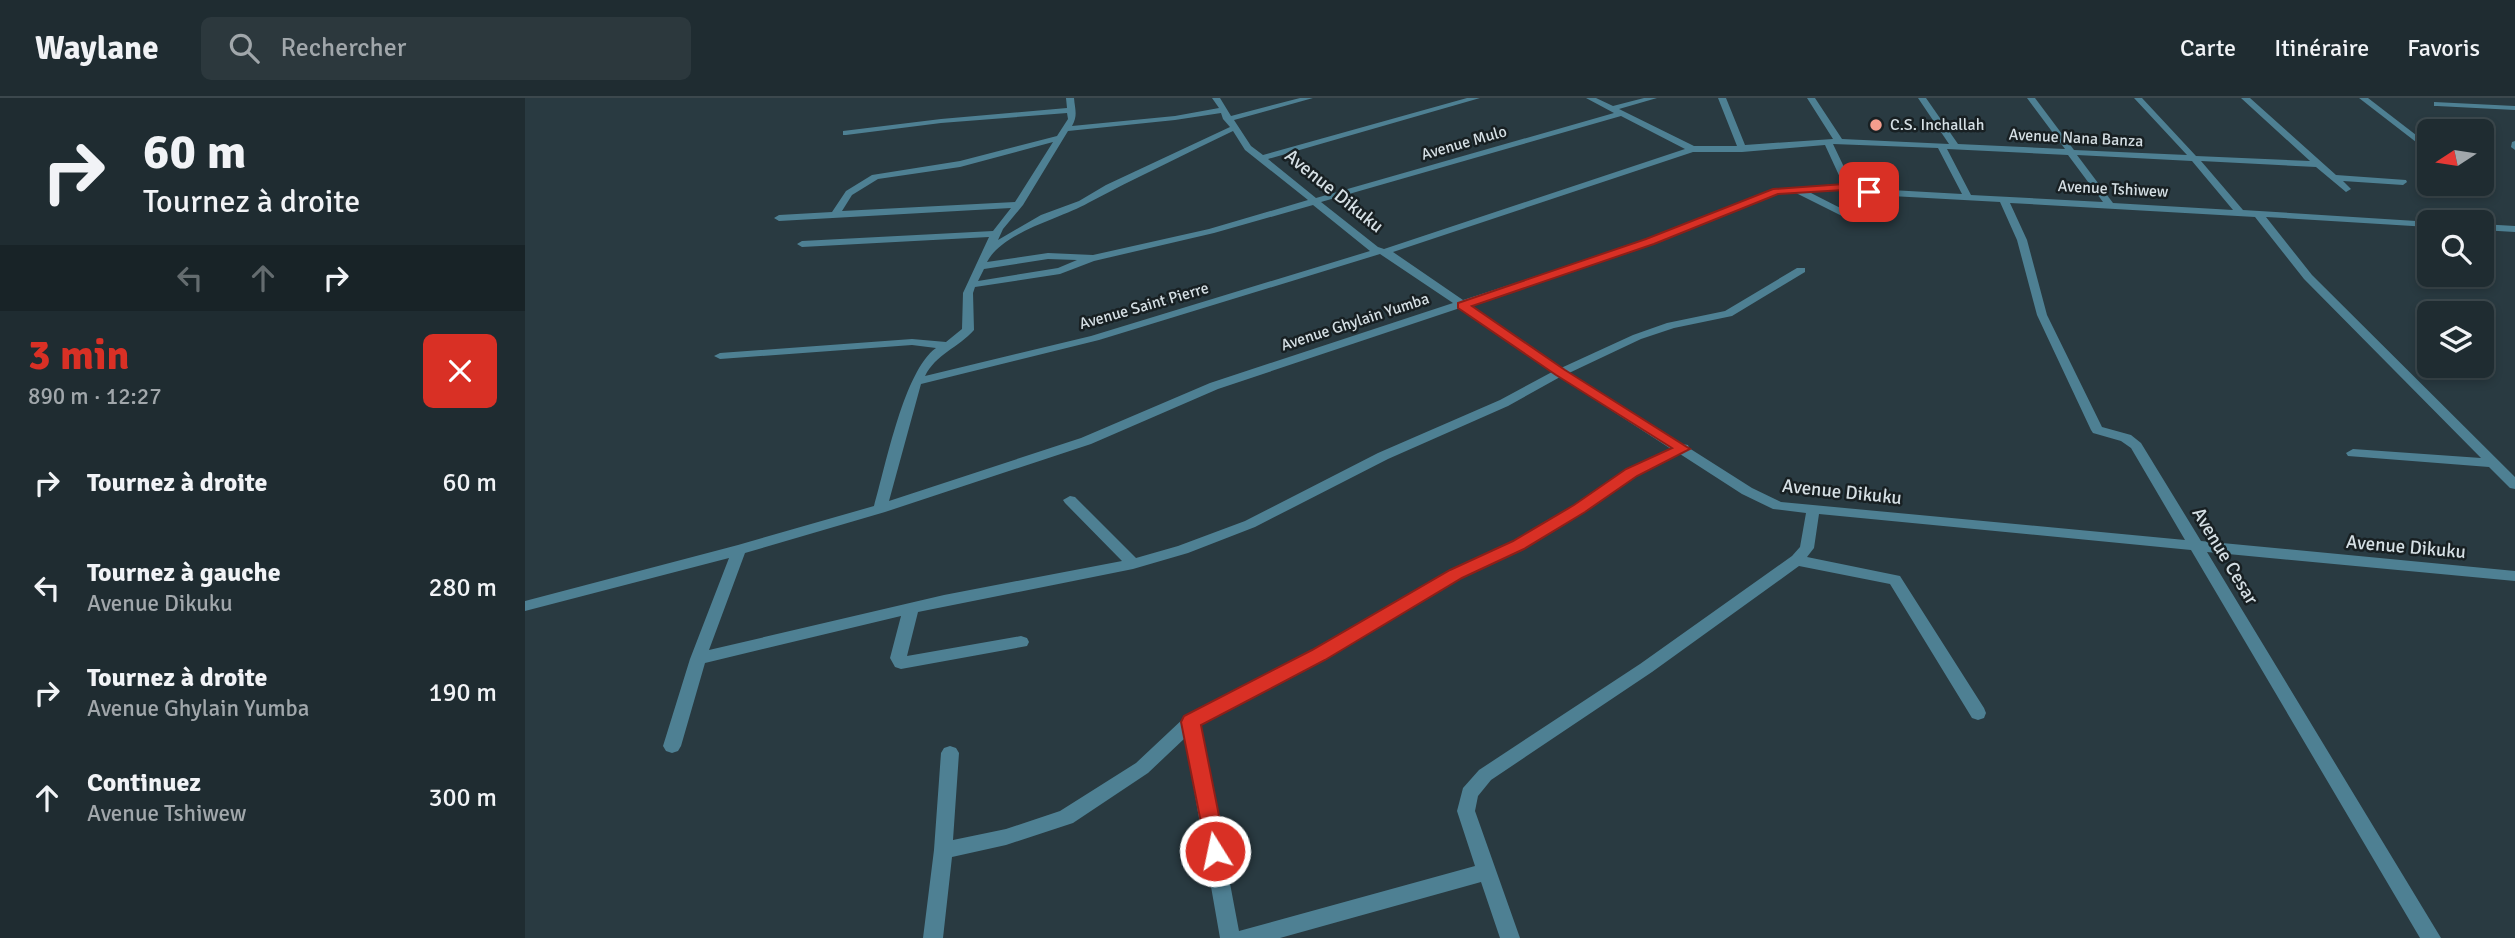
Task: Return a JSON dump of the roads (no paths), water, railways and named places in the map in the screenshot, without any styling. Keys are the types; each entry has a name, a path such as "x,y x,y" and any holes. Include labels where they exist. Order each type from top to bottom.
{"street":[{"path":"880,509 916,382 927,359 968,330 967,308 971,285 996,234 1018,205 1073,116 1070,98"},
{"name":"Avenue Dikuku","path":"1216,98 1248,148 1382,251 1561,373 1767,502 1813,511 2195,544 2515,576"},
{"path":"989,249 1041,218 1082,203 1228,119 1309,98"},
{"path":"1263,158 1476,98"},
{"path":"1590,98 1692,149"},
{"name":"Avenue Mulo","path":"1093,258 1211,232 1317,202 1616,112 1653,98"},
{"path":"1722,98 1742,149"},
{"path":"1811,98 1839,141"},
{"path":"1922,98 1954,145"},
{"path":"2031,98 2110,205"},
{"path":"2138,98 2239,211"},
{"path":"2245,98 2346,189"},
{"path":"2363,98 2417,140"},
{"path":"2437,104 2515,108"},
{"path":"846,133 941,121 1073,110"},
{"path":"842,214 837,212 849,193 875,177 960,164 1063,133 1175,118 1228,119"},
{"path":"1827,141 1849,187"},
{"name":"Avenue Nana Banza","path":"1692,149 1742,149 1839,141 2318,164"},
{"path":"1941,145 1968,197"},
{"name":"Avenue Saint Pierre","path":"916,382 1095,338 1382,251 1692,149"},
{"path":"2334,178 2403,182"},
{"name":"Avenue Tshiwew","path":"1796,188 1849,187 1873,192 2417,223"},
{"path":"1796,188 1799,192 1855,219"},
{"name":"Avenue Ghylain Yumba","path":"525,606 739,550 880,509 1086,441 1214,386 1650,242 1753,199 1796,188"},
{"name":"Avenue Cesar","path":"2003,198 2022,240 2042,316 2097,430 2126,438 2136,446 2431,938"},
{"path":"779,218 1018,205"},
{"path":"2257,213 2308,277 2515,485"},
{"path":"2494,228 2514,230"},
{"path":"802,244 996,234"},
{"path":"981,266 1048,256 1093,258"},
{"path":"971,285 1060,271 1093,258"},
{"path":"698,659 911,608 1132,564 1183,550 1250,524 1383,456 1516,397 1653,331 1728,314 1801,270"},
{"path":"720,356 902,342 945,345"},
{"path":"943,850 1024,832 1066,817 1142,768 1191,722 1318,655 1456,574 1518,545 1579,509 1632,472 1683,449"},
{"path":"2353,453 2493,463"},
{"path":"1070,500 1132,564"},
{"path":"1510,938 1486,873 1466,805 1469,793 1485,775 1646,668 1797,560 1807,548 1813,511"},
{"path":"673,746 698,659 739,550"},
{"path":"1797,560 1895,580 1978,713"},
{"path":"911,608 898,658 901,663 1021,642"},
{"path":"1191,722 1230,938"},
{"path":"933,938 950,753"},
{"path":"1245,938 1486,873"}],"place":[{"name":"C.S. Inchallah","path":"1876,125"}]}
